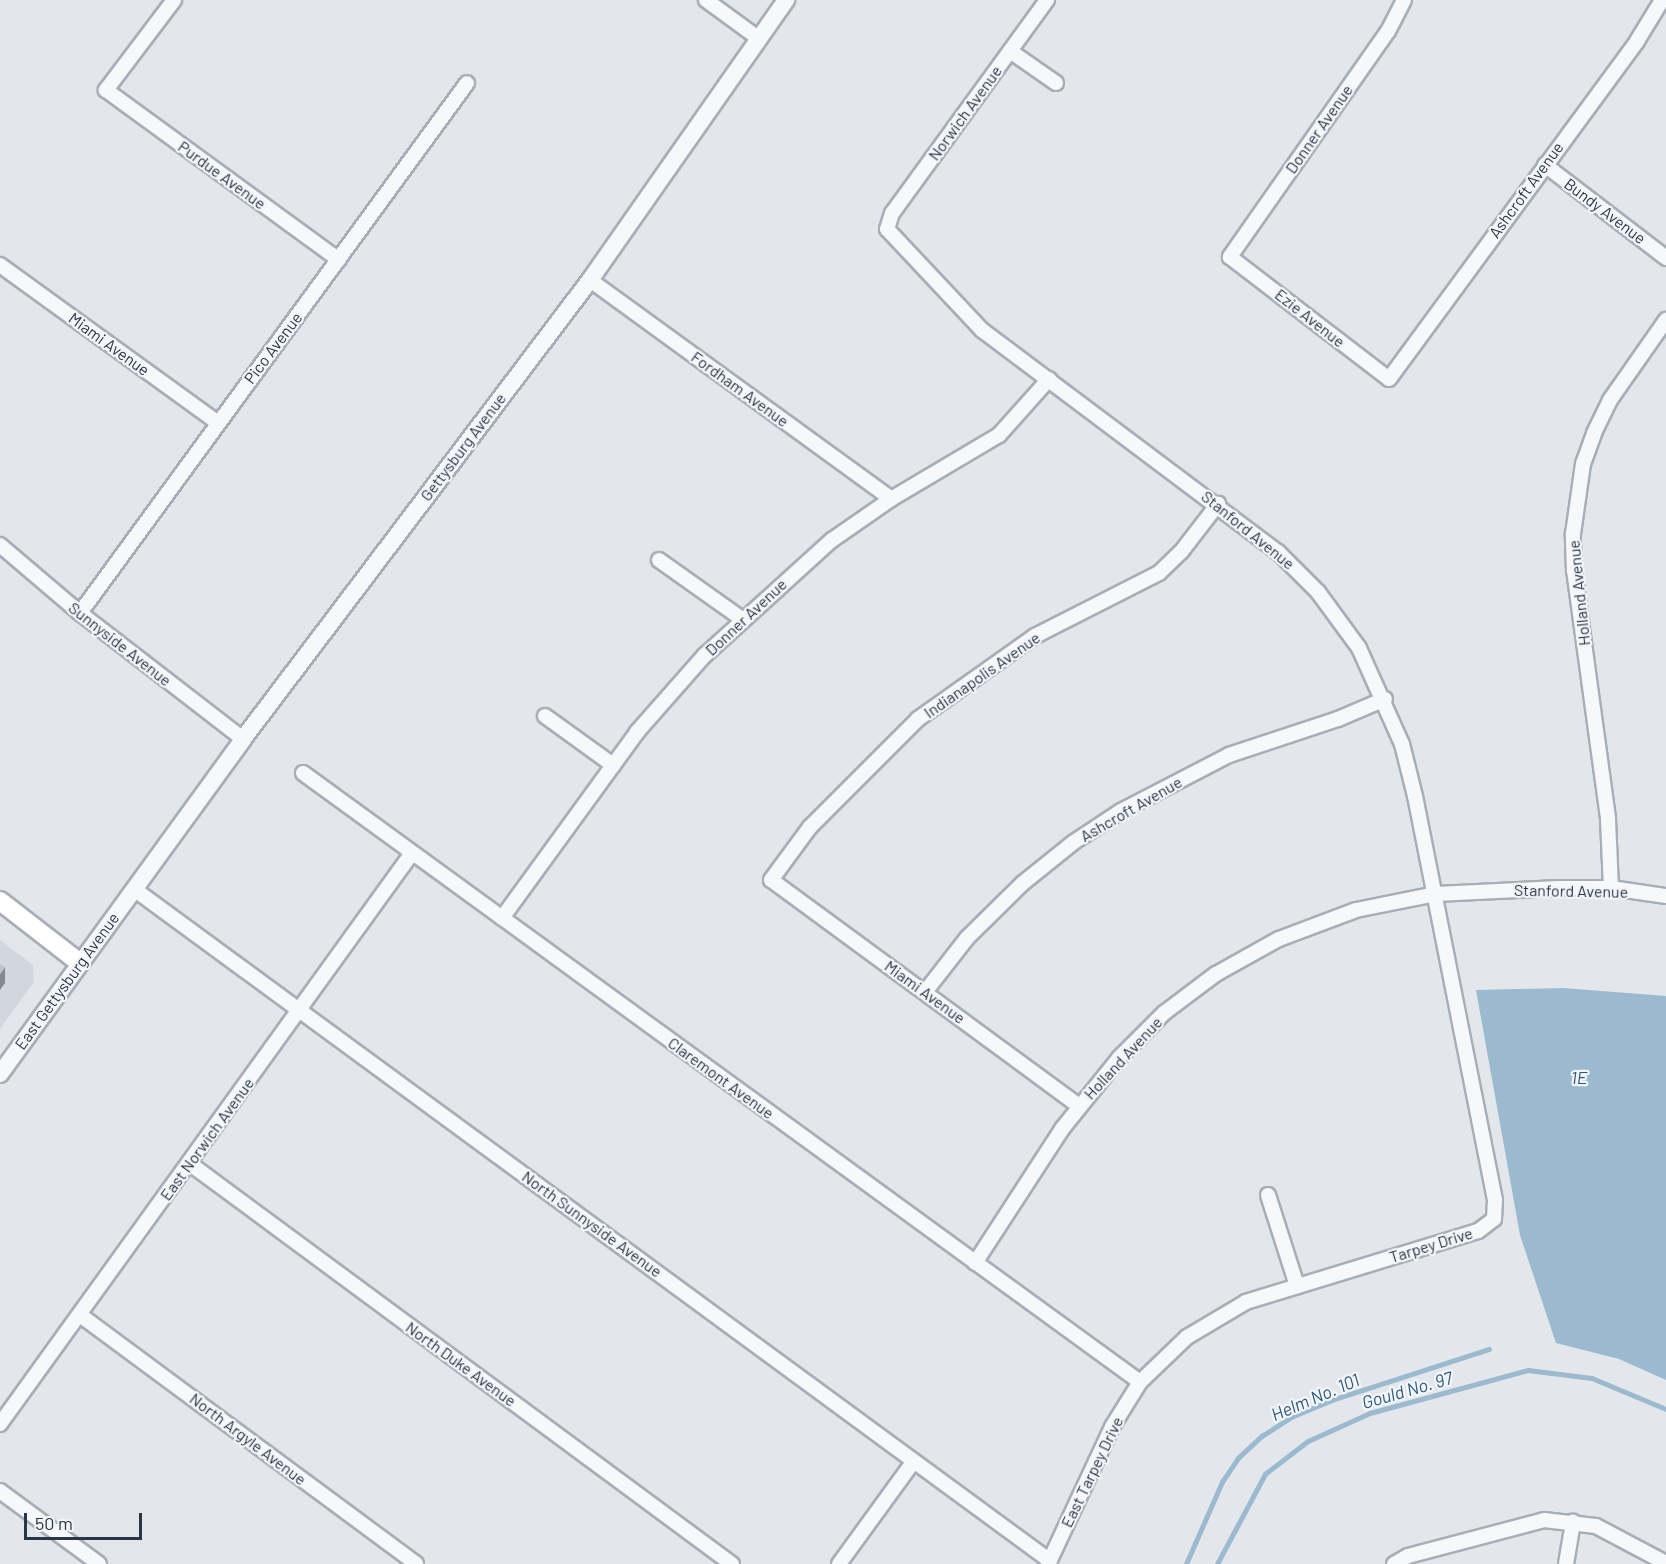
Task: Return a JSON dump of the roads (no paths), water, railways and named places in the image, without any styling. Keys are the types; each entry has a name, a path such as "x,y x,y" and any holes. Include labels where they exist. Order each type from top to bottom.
{"main road":[{"path":"0,901 80,963"}],"street":[{"name":"Purdue Avenue","path":"174,0 106,90 339,260"},
{"path":"706,0 758,38"},
{"name":"Gettysburg Avenue","path":"134,889 243,739 590,279 786,0"},
{"name":"Norwich Avenue","path":"887,229 892,213 1047,0"},
{"name":"Donner Avenue","path":"1230,257 1388,31 1404,0"},
{"name":"Ashcroft Avenue","path":"1389,379 1636,41 1662,0"},
{"path":"1010,51 1056,83"},
{"name":"Pico Avenue","path":"80,613 467,83"},
{"name":"Bundy Avenue","path":"1545,165 1666,258"},
{"name":"Stanford Avenue","path":"887,229 982,330 1218,504 1278,552 1318,592 1359,648 1385,699 1402,744 1436,894 1611,888 1666,896"},
{"name":"Ezie Avenue","path":"1230,257 1389,379"},
{"name":"Miami Avenue","path":"0,265 218,423"},
{"name":"Fordham Avenue","path":"590,279 891,499"},
{"name":"Holland Avenue","path":"1611,888 1608,818 1574,571 1573,534 1583,464 1594,433 1610,400 1666,320"},
{"name":"Donner Avenue","path":"502,918 613,765 672,690 742,619 832,540 891,499 999,435 1049,379"},
{"name":"Indianapolis Avenue","path":"771,880 810,827 918,719 1035,636 1159,573 1181,552 1218,504"},
{"name":"Sunnyside Avenue","path":"0,545 80,613 243,739"},
{"path":"659,560 742,619"},
{"name":"Ashcroft Avenue","path":"925,992 968,938 1007,899 1083,836 1178,780 1229,755 1338,719 1385,699"},
{"path":"545,716 613,765"},
{"name":"Claremont Avenue","path":"303,773 1140,1382"},
{"name":"East Norwich Avenue","path":"0,1424 412,853"},
{"name":"Miami Avenue","path":"771,880 1079,1106"},
{"name":"East Gettysburg Avenue","path":"0,1074 134,889"},
{"name":"North Sunnyside Avenue","path":"134,889 301,1009 1049,1562"},
{"name":"Holland Avenue","path":"975,1263 1079,1106 1119,1058 1164,1013 1216,975 1278,939 1356,910 1436,894"},
{"name":"Tarpey Drive","path":"1140,1382 1163,1357 1213,1319 1246,1302 1478,1231 1494,1219 1495,1200 1436,894"},
{"name":"North Duke Avenue","path":"189,1164 732,1564"},
{"path":"1268,1195 1297,1286"},
{"name":"North Argyle Avenue","path":"80,1315 416,1564"},
{"name":"East Tarpey Drive","path":"1049,1562 1112,1427 1140,1382"},
{"path":"839,1564 913,1462"},
{"path":"0,1491 99,1564"},
{"path":"1394,1564 1408,1556 1517,1525 1544,1520 1573,1522 1617,1535 1666,1563"},
{"path":"1566,1564 1573,1522"}],"water":[{"name":"1E","path":"1563,988 1666,996 1666,1380 1619,1359 1556,1343 1520,1235 1476,990"}],"waterway":[{"name":"Helm No. 101","path":"1186,1564 1222,1482 1238,1458 1262,1436 1291,1417 1332,1400 1489,1349"},
{"name":"Gould No. 97","path":"1217,1564 1265,1474 1308,1441 1370,1413 1528,1370 1592,1378 1666,1409"}]}
